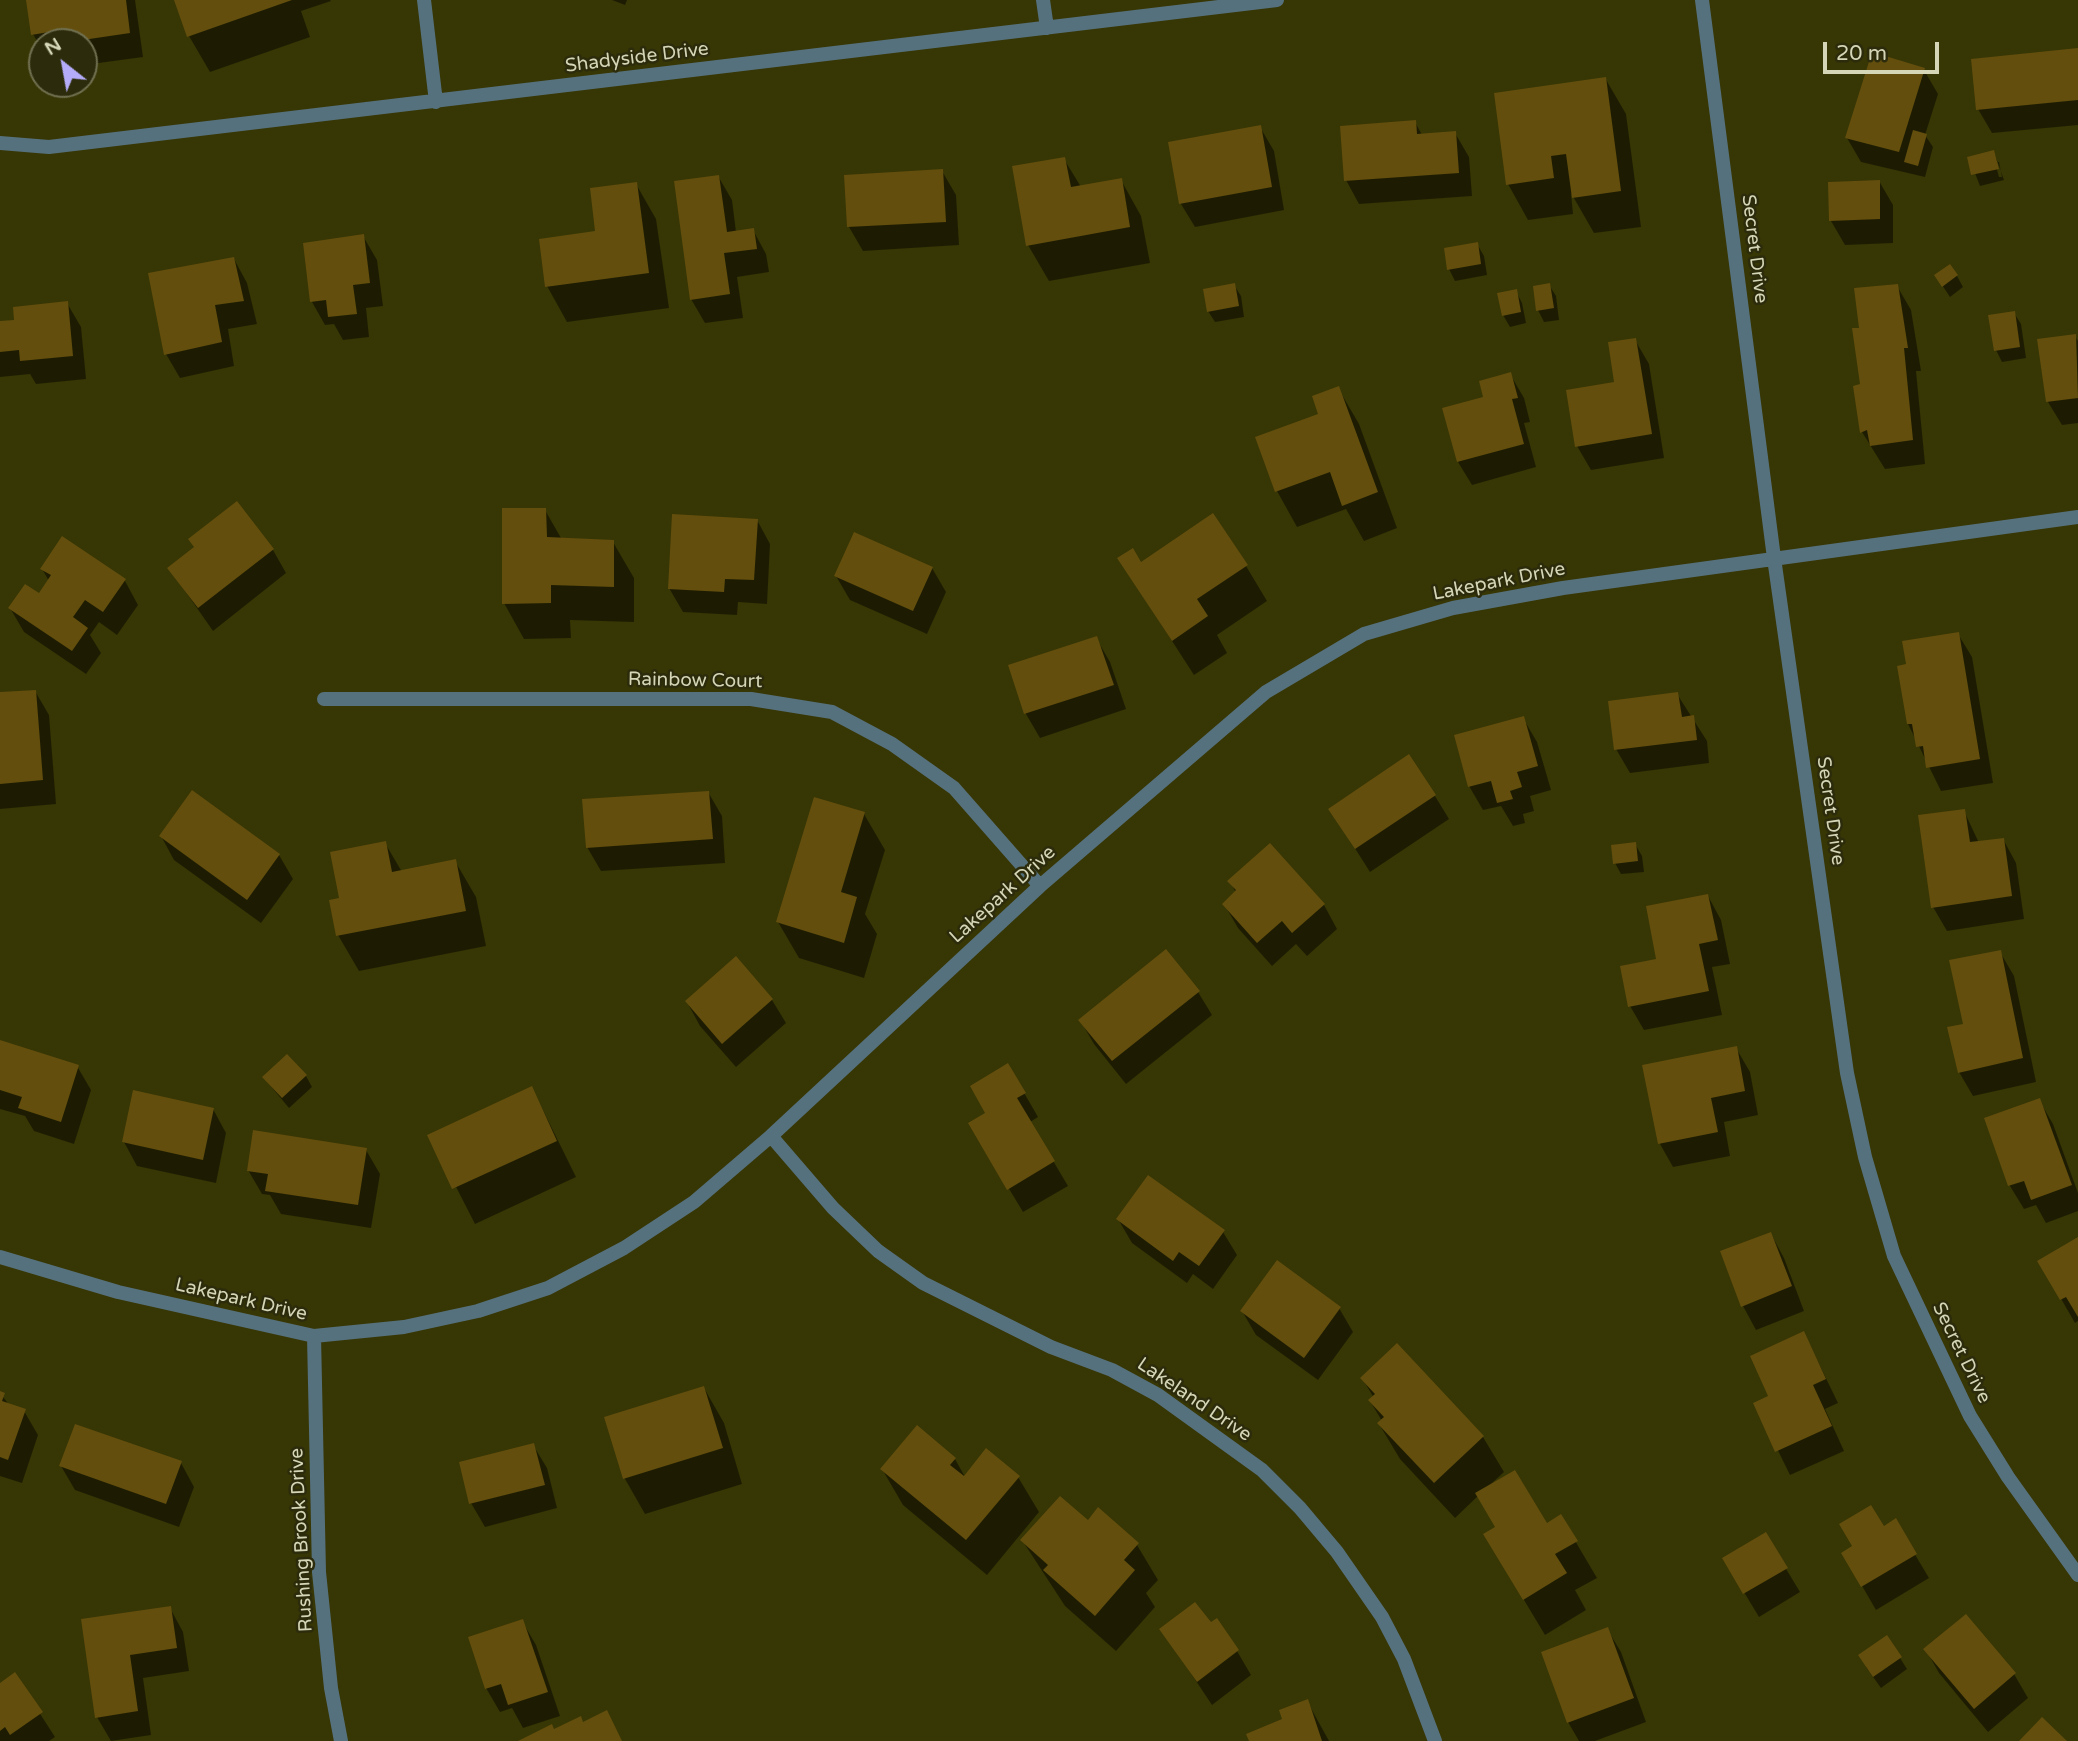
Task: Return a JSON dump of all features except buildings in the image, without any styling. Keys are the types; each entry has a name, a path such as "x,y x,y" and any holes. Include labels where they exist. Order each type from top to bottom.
{"street":[{"path":"424,0 436,102"},
{"path":"1044,0 1047,28"},
{"name":"Shadyside Drive","path":"0,143 49,147 1278,0"},
{"name":"Secret Drive","path":"1702,0 1774,558 1847,1073 1865,1157 1894,1256 1970,1416 2008,1477 2078,1576"},
{"name":"Lakepark Drive","path":"0,1257 118,1292 314,1336 404,1327 478,1311 548,1288 624,1248 694,1202 771,1136 1040,886 1266,692 1364,634 1453,608 1549,590 2078,517"},
{"name":"Rainbow Court","path":"324,699 751,699 832,712 892,744 954,788 1040,886"},
{"name":"Lakeland Drive","path":"771,1136 833,1208 878,1251 923,1283 1051,1348 1112,1370 1158,1395 1262,1470 1300,1508 1337,1552 1382,1616 1404,1659 1435,1741"},
{"name":"Rushing Brook Drive","path":"314,1336 319,1572 331,1688 340,1741"}]}
